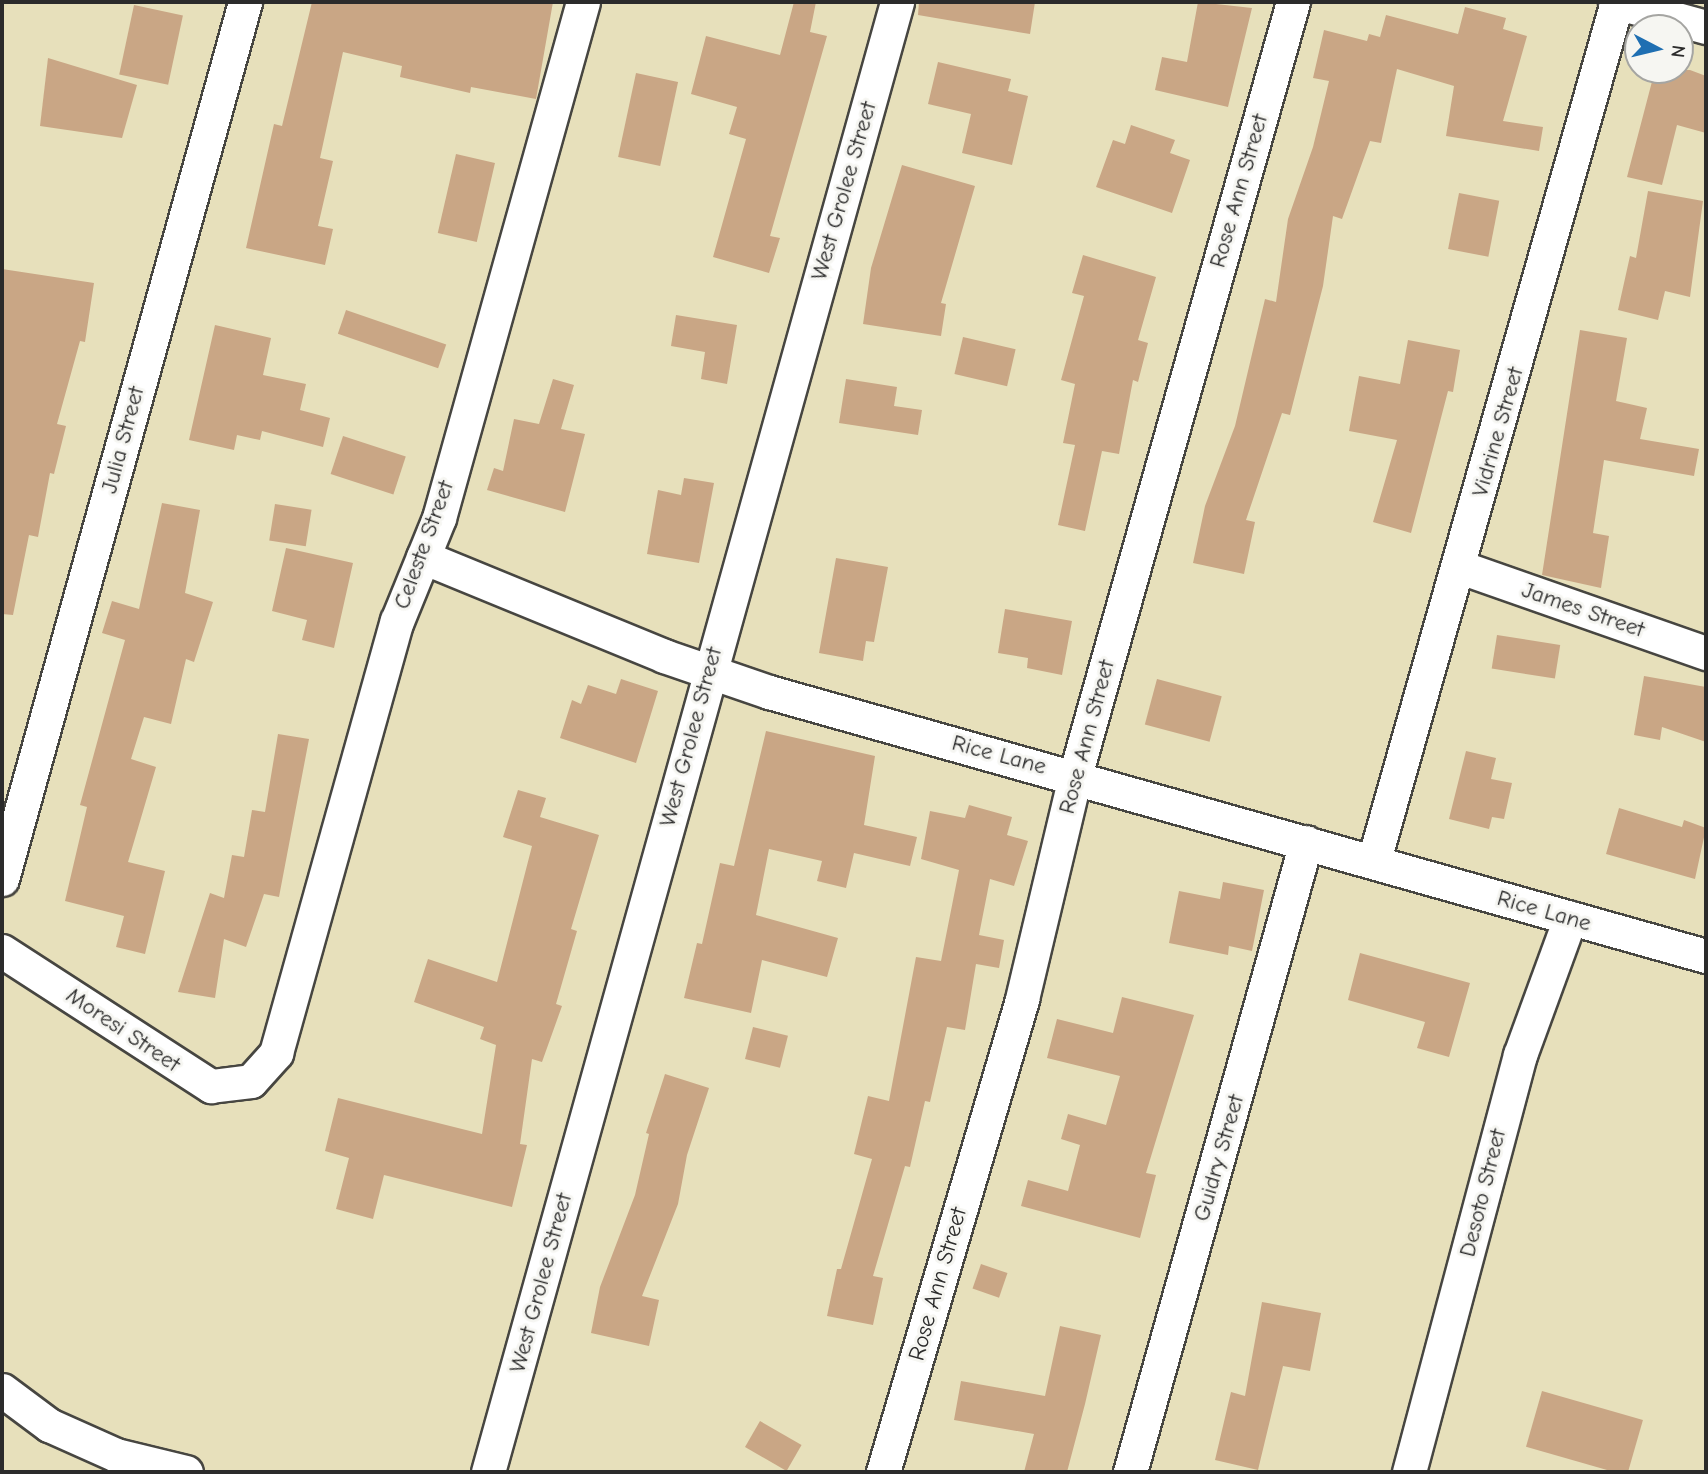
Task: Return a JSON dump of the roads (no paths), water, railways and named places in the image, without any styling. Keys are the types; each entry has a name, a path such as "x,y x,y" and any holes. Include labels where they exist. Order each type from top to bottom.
{"street":[{"name":"Julia Street","path":"2,879 245,2"},
{"name":"Celeste Street","path":"251,1081 276,1053 364,729 397,621 439,518 583,2"},
{"name":"West Grolee Street","path":"488,1472 897,2"},
{"name":"Rose Ann Street","path":"883,1472 1022,999 1075,776 1293,2"},
{"path":"1616,2 1706,27"},
{"name":"Vidrine Street","path":"1374,860 1460,567 1616,2"},
{"name":"Rice Lane","path":"423,557 709,671 1706,956"},
{"name":"James Street","path":"1460,567 1706,653"},
{"name":"Guidry Street","path":"1130,1472 1306,842"},
{"name":"Desoto Street","path":"1409,1472 1520,1055 1570,918"},
{"name":"Moresi Street","path":"2,951 212,1086 251,1081"},
{"path":"2,1390 49,1425 116,1455 186,1472"}]}
